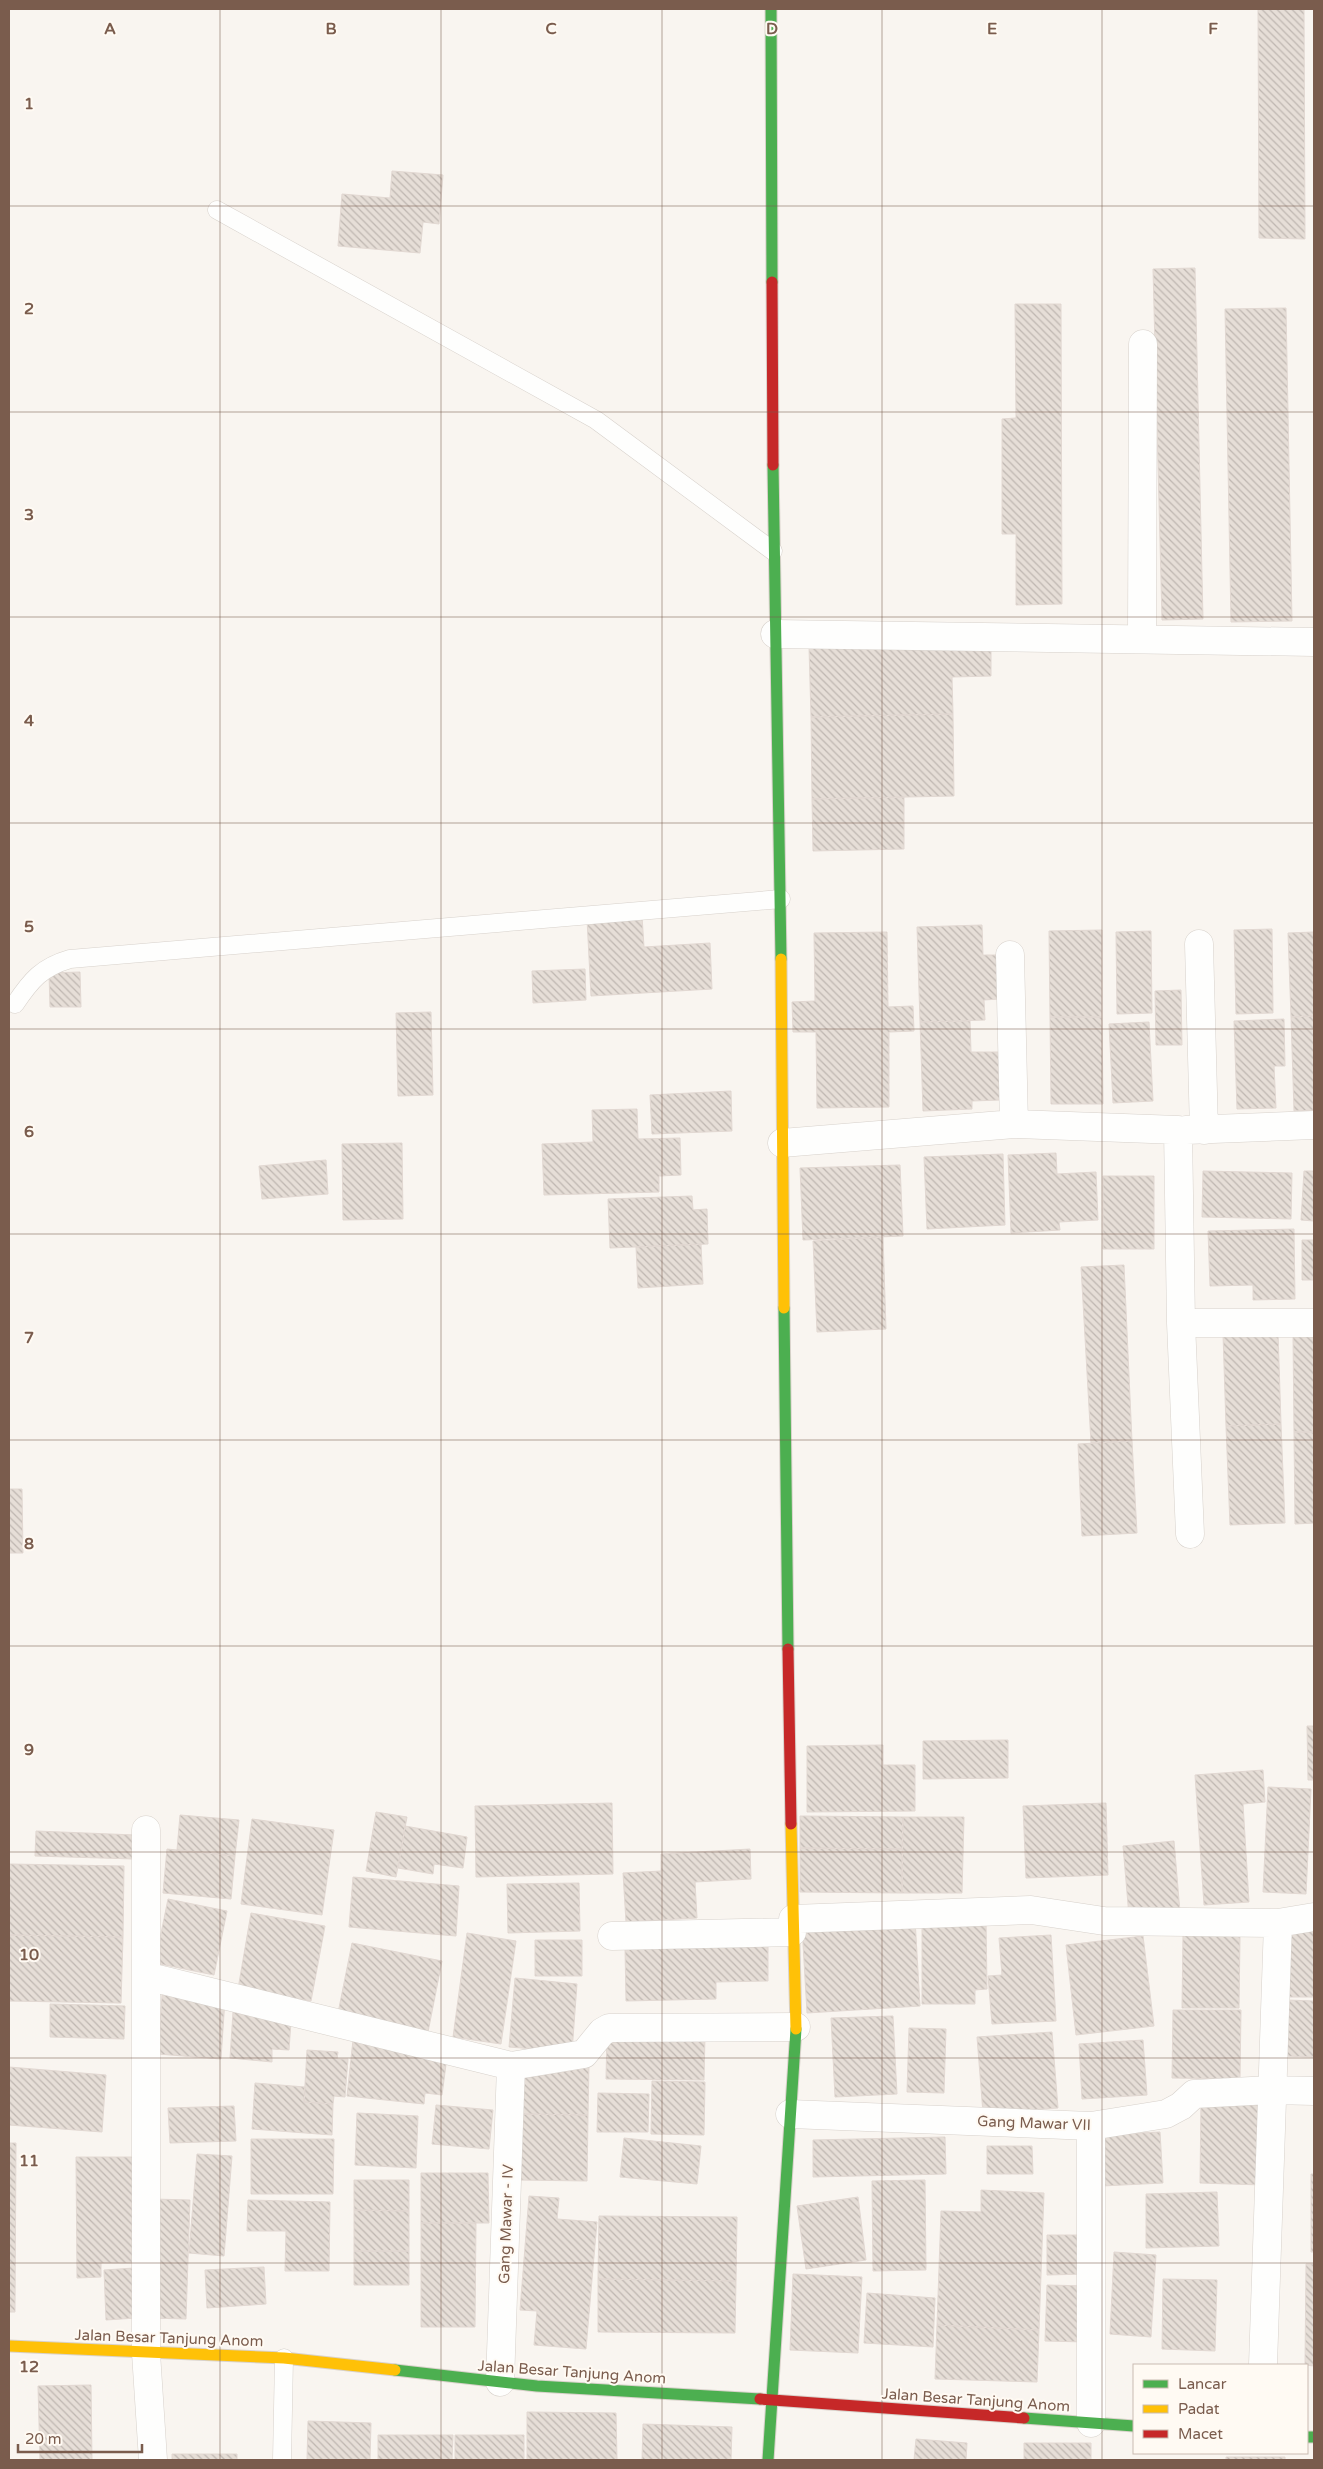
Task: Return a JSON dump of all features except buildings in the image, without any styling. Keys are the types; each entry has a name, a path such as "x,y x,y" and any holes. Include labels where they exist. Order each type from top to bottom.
{"street":[{"path":"768,2460 796,2026 792,1926 782,1144 781,899 773,551 771,9"},
{"path":"1142,638 1143,344"},
{"path":"775,634 1314,642"},
{"path":"1199,944 1204,1130"},
{"path":"1010,955 1014,1124"},
{"path":"782,1144 1014,1124 1178,1130 1314,1125"},
{"path":"1178,1130 1181,1324 1190,1534"},
{"path":"1181,1324 1314,1323"},
{"path":"146,1830 146,2353 153,2460"},
{"path":"612,1936 1031,1910 1104,1922 1278,1923 1314,1917"},
{"path":"1263,2364 1278,1923"},
{"path":"146,1976 511,2066 584,2054 602,2032 609,2028 796,2026"},
{"name":"Gang Mawar - IV","path":"500,2382 511,2066"},
{"name":"Gang Mawar VII","path":"790,2114 1091,2126 1166,2114 1181,2106 1194,2094 1271,2090 1314,2091"},
{"path":"1091,2126 1091,2424"},
{"name":"Jalan Besar Tanjung Anom","path":"9,2346 284,2358 500,2382 1133,2426"}],"lane":[{"path":"217,210 596,420 773,551"},
{"path":"15,1004 27,986 51,964 70,959 781,899"},
{"path":"282,2460 284,2358"}],"traffic: fast":[{"path":"771,9 772,282"},
{"path":"773,465 781,959"},
{"path":"784,1308 788,1649"},
{"path":"768,2460 796,2029"},
{"path":"395,2370 537,2386 760,2399"},
{"path":"1024,2418 1133,2426"},
{"path":"1308,2437 1314,2437"}],"traffic: slow":[{"path":"781,959 784,1308"},
{"path":"791,1824 796,2029"},
{"path":"9,2346 284,2358 395,2370"}],"traffic: jam":[{"path":"772,282 773,465"},
{"path":"788,1649 791,1824"},
{"path":"760,2399 1024,2418"}]}
